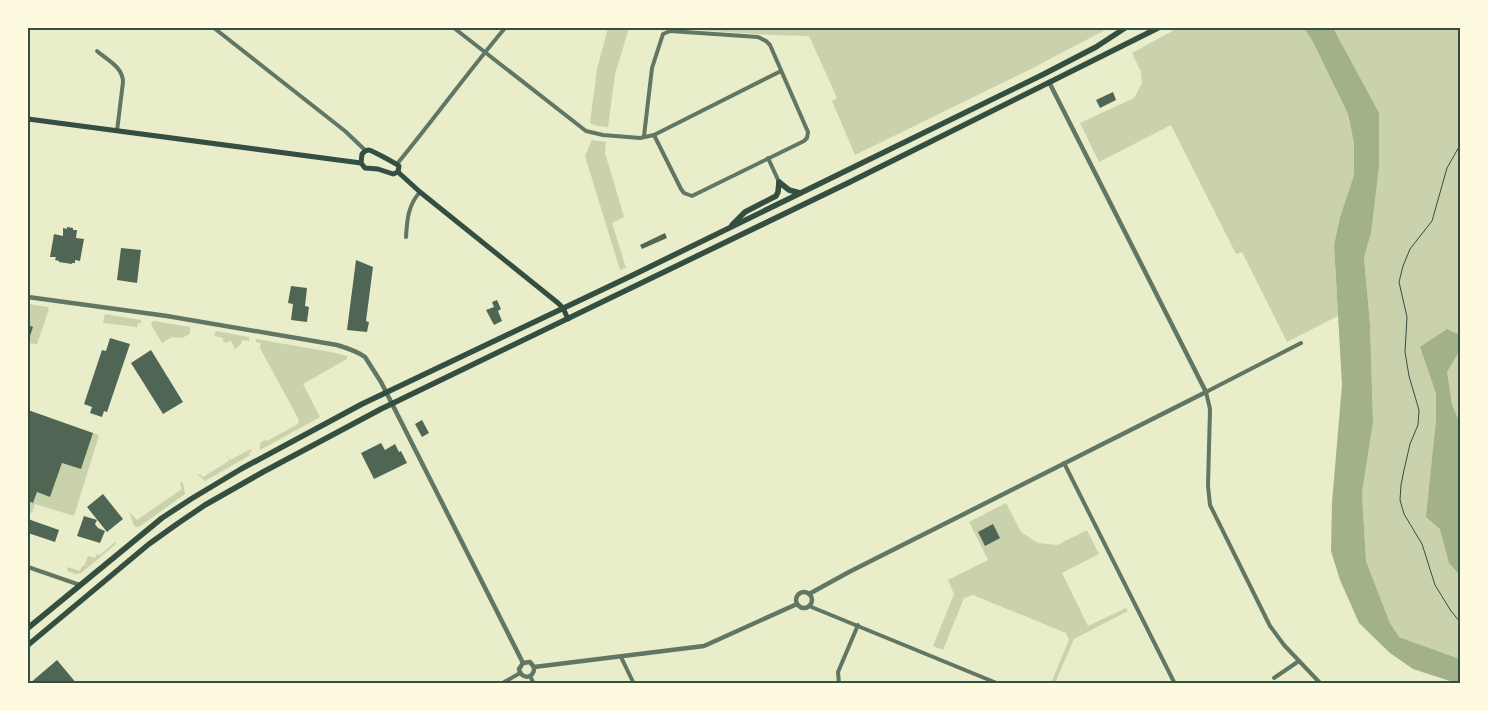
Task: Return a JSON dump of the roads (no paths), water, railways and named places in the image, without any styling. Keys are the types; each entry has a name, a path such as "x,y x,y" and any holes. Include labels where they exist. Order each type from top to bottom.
{"highway":[{"path":"28,628 157,523 203,491 328,422 386,392 731,227 1062,65 1096,47 1125,28"},
{"path":"28,645 149,544 205,505 263,472 392,403 850,182 1158,28"},
{"path":"779,182 789,190 800,193"},
{"path":"731,227 745,212 776,196 779,182"}],"main road":[{"path":"28,118 360,163 366,168 391,173 398,172"},
{"path":"360,163 361,155 366,151 373,151 397,164 399,166 398,172"},
{"path":"398,172 420,192 546,292 563,308 568,319"}],"street":[{"path":"214,28 345,131 366,151"},
{"path":"454,28 586,131 603,136 640,138 654,135 781,72"},
{"path":"397,164 505,28"},
{"path":"644,136 652,68 663,34 670,31 766,40 770,45 808,132 807,138 804,141 692,196 684,193 681,189 654,135"},
{"path":"97,51 118,68 123,75 117,131"},
{"path":"1049,82 1206,392 1210,409 1208,486 1210,505 1270,626 1284,646 1321,684"},
{"path":"768,158 779,182"},
{"path":"406,237 410,206 420,192"},
{"path":"28,297 167,316 344,347 366,357 392,403 523,662"},
{"path":"1000,684 809,606 802,608 797,604 796,598 804,592 809,594 1301,343"},
{"path":"1064,463 1176,684"},
{"path":"28,568 80,584"},
{"path":"809,594 812,602 809,606"},
{"path":"534,667 704,646 797,604"},
{"path":"839,684 838,672 858,626"},
{"path":"621,657 634,684"},
{"path":"1274,678 1299,661"},
{"path":"520,673 524,676 530,676 534,672 534,667 530,662 523,662"},
{"path":"520,673 519,668 523,662"},
{"path":"501,684 520,673"},
{"path":"530,676 534,684"}]}
